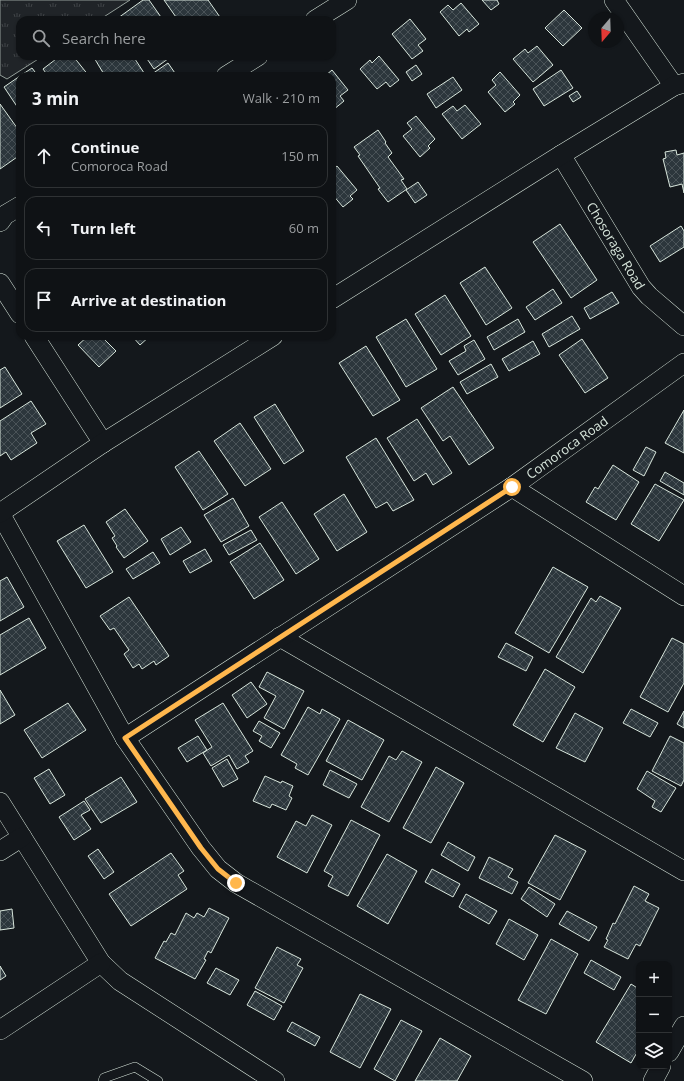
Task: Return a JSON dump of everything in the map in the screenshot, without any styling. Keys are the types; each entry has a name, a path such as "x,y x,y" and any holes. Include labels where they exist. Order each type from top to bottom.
{"street":[{"path":"321,16 347,0"},
{"path":"336,296 561,155 679,85 614,0"},
{"path":"232,72 252,60"},
{"name":"Chosoraga Road","path":"561,155 641,287 649,296 684,326"},
{"path":"0,222 5,215 16,208"},
{"path":"0,283 16,308"},
{"path":"37,340 103,443"},
{"path":"267,340 103,443 0,513 125,738 201,848 218,869 236,883 583,1081"},
{"name":"Comoroca Road","path":"125,738 512,487 684,363"},
{"path":"512,487 684,596"},
{"path":"280,637 684,871"},
{"path":"0,802 101,962 120,981 276,1081"},
{"path":"0,851 22,837"},
{"path":"0,1030 101,962"},
{"path":"672,1047 684,1026"},
{"path":"653,1081 659,1069"}],"lane":[{"path":"103,1081 104,1078 135,1067 158,1081"}],"green space":[{"path":"0,0 130,0 105,16 16,16 16,60 37,60 7,79 0,75"}],"building":[{"path":"143,0 149,0 160,16 121,16"},
{"path":"164,0 208,0 219,16 175,16"},
{"path":"482,0 497,0 499,4 491,10"},
{"path":"461,3 479,24 469,32 467,29 459,36 440,12 448,5 453,10"},
{"path":"564,10 582,28 563,46 545,28"},
{"path":"410,19 426,39 418,45 423,51 412,59 392,34"},
{"path":"537,46 553,65 533,82 513,59 525,49 528,53"},
{"path":"379,56 399,80 390,87 386,82 377,89 360,69 370,60 372,63"},
{"path":"55,60 76,60 86,72 45,72 43,69"},
{"path":"95,60 136,60 143,72 103,72"},
{"path":"148,60 166,60 154,69"},
{"path":"168,63 174,72 155,72"},
{"path":"416,65 422,74 412,81 406,72"},
{"path":"32,68 35,72 26,72"},
{"path":"561,70 573,88 544,106 533,89"},
{"path":"500,72 520,95 513,102 515,104 505,112 488,92 496,85 492,80"},
{"path":"336,75 348,90 340,96 344,101 336,108"},
{"path":"453,77 462,90 436,108 427,94"},
{"path":"16,79 16,105 4,87"},
{"path":"577,91 581,97 573,102 569,96"},
{"path":"0,104 16,126 16,158 0,169"},
{"path":"465,105 481,124 462,139 442,114 453,106 457,111"},
{"path":"416,116 435,139 428,146 430,148 420,157 403,136 412,129 407,123"},
{"path":"378,130 392,153 388,157 404,179 401,180 407,189 388,202 378,189 380,188 358,156 360,155 354,147"},
{"path":"676,150 677,155 684,153 684,193 682,184 670,187 663,159 666,158 665,152"},
{"path":"337,166 357,190 350,196 353,199 343,207 336,199"},
{"path":"418,182 427,195 415,203 406,190"},
{"path":"560,224 597,280 571,298 533,242"},
{"path":"681,226 684,231 684,247 660,262 650,246"},
{"path":"485,267 512,308 486,325 460,283"},
{"path":"553,289 562,303 535,320 526,307"},
{"path":"612,292 619,303 590,319 584,308"},
{"path":"445,295 471,336 441,355 415,314"},
{"path":"572,316 580,329 549,347 542,334"},
{"path":"406,319 437,369 406,387 376,337"},
{"path":"518,319 525,332 494,350 487,337"},
{"path":"582,339 608,378 585,393 559,355"},
{"path":"84,340 105,340 116,351 99,367 78,345"},
{"path":"136,340 146,340 140,345"},
{"path":"474,340 485,359 458,375 449,361 466,351 464,346"},
{"path":"533,341 540,354 509,371 502,359"},
{"path":"366,346 400,400 373,416 339,363"},
{"path":"491,364 498,377 467,394 460,382"},
{"path":"5,367 22,394 0,408 0,370"},
{"path":"453,387 494,448 469,465 450,436 443,441 421,408"},
{"path":"31,401 46,424 31,433 37,443 11,460 6,452 0,456 0,421"},
{"path":"275,404 304,451 284,464 254,417"},
{"path":"684,410 684,453 665,443"},
{"path":"417,419 452,473 433,485 426,473 414,481 387,438"},
{"path":"240,423 271,469 245,486 214,441"},
{"path":"376,438 414,500 393,511 387,502 376,508 346,457"},
{"path":"646,447 656,452 644,476 633,470"},
{"path":"199,451 228,494 203,510 175,467"},
{"path":"613,465 639,482 616,520 586,502 595,487 598,489"},
{"path":"665,472 684,483 684,495 660,481"},
{"path":"655,484 684,500 659,541 631,524"},
{"path":"344,494 367,532 337,551 314,514"},
{"path":"233,498 249,526 221,542 204,515"},
{"path":"282,502 319,559 296,574 259,517"},
{"path":"125,509 148,541 124,558 116,547 117,546 112,538 115,536 106,522"},
{"path":"84,525 113,572 86,588 57,541"},
{"path":"181,527 191,542 170,555 161,539"},
{"path":"251,530 257,540 229,555 223,545"},
{"path":"260,543 284,580 254,599 230,562"},
{"path":"205,549 212,561 190,573 183,561"},
{"path":"153,552 160,563 133,579 126,569"},
{"path":"553,567 588,587 549,653 515,633"},
{"path":"7,577 24,607 0,621 0,581"},
{"path":"600,596 621,608 583,673 556,657 591,598 596,602"},
{"path":"129,597 169,656 156,665 154,661 142,669 139,664 133,668 124,654 129,650 114,628 110,630 100,616"},
{"path":"29,618 46,648 0,675 0,635"},
{"path":"672,638 684,644 684,683 668,712 640,697"},
{"path":"506,643 533,657 526,671 498,657"},
{"path":"545,669 575,687 543,742 513,725"},
{"path":"267,672 304,691 284,729 264,718 276,696 259,687"},
{"path":"251,682 267,704 247,718 232,695"},
{"path":"0,690 15,715 0,724"},
{"path":"68,703 86,730 42,758 24,730"},
{"path":"223,703 253,751 245,756 249,762 237,769 229,755 211,766 203,753 212,747 195,720"},
{"path":"308,707 320,714 322,709 340,719 308,775 295,768 297,764 281,755"},
{"path":"631,709 658,723 650,737 623,723"},
{"path":"684,711 684,728 677,724"},
{"path":"575,713 603,728 585,762 556,748"},
{"path":"348,720 384,740 362,780 326,761"},
{"path":"259,721 280,733 271,748 259,741 262,736 253,731"},
{"path":"198,736 207,750 187,762 178,748"},
{"path":"670,736 684,743 684,780 681,786 652,771"},
{"path":"402,751 422,762 389,822 361,807 389,756 396,760"},
{"path":"227,759 238,779 223,787 212,768"},
{"path":"436,767 464,783 431,843 403,828"},
{"path":"49,769 65,795 50,804 34,778"},
{"path":"330,770 357,784 349,798 323,785"},
{"path":"647,771 676,788 661,812 652,807 655,801 637,789"},
{"path":"265,776 281,783 282,781 293,786 289,796 292,798 286,810 272,804 270,808 253,801"},
{"path":"121,777 137,802 101,823 85,799"},
{"path":"84,801 90,810 81,815 91,829 74,840 59,817"},
{"path":"312,815 332,825 307,873 277,857 296,821 306,826"},
{"path":"351,820 380,835 348,896 328,886 333,876 324,871"},
{"path":"555,835 586,851 560,900 528,883"},
{"path":"448,842 475,857 468,871 441,855"},
{"path":"98,849 114,872 104,879 88,856"},
{"path":"171,853 184,871 178,875 187,889 131,926 109,894"},
{"path":"387,854 417,871 388,924 357,906"},
{"path":"489,857 513,869 508,877 518,882 512,894 479,878"},
{"path":"432,869 460,884 453,897 425,882"},
{"path":"634,886 649,894 645,901 659,908 640,946 636,944 628,959 604,947 608,940 606,939 613,923 615,924"},
{"path":"529,887 555,904 547,917 521,899"},
{"path":"466,894 497,911 489,924 459,907"},
{"path":"209,908 229,918 211,953 208,951 204,959 206,960 195,979 155,958 164,941 166,942 171,933 175,935 186,913 194,918 197,913 204,917"},
{"path":"12,909 14,928 0,930 0,911"},
{"path":"567,911 597,927 589,941 559,924"},
{"path":"509,919 538,935 524,960 496,944"},
{"path":"551,939 578,954 546,1014 518,1000"},
{"path":"277,947 301,959 297,965 303,968 284,1003 255,988"},
{"path":"591,960 621,977 614,990 584,973"},
{"path":"0,966 6,976 0,980"},
{"path":"216,968 239,980 230,995 207,983"},
{"path":"631,984 636,987 636,1054 631,1063 596,1042"},
{"path":"255,991 282,1006 274,1020 247,1005"},
{"path":"360,994 391,1009 360,1068 330,1052"},
{"path":"401,1020 422,1031 395,1081 374,1069"},
{"path":"292,1022 320,1037 315,1046 287,1031"},
{"path":"440,1038 471,1056 457,1081 415,1081"}],"route":[{"path":"236,883 218,869 201,848 125,738 512,487"}]}
